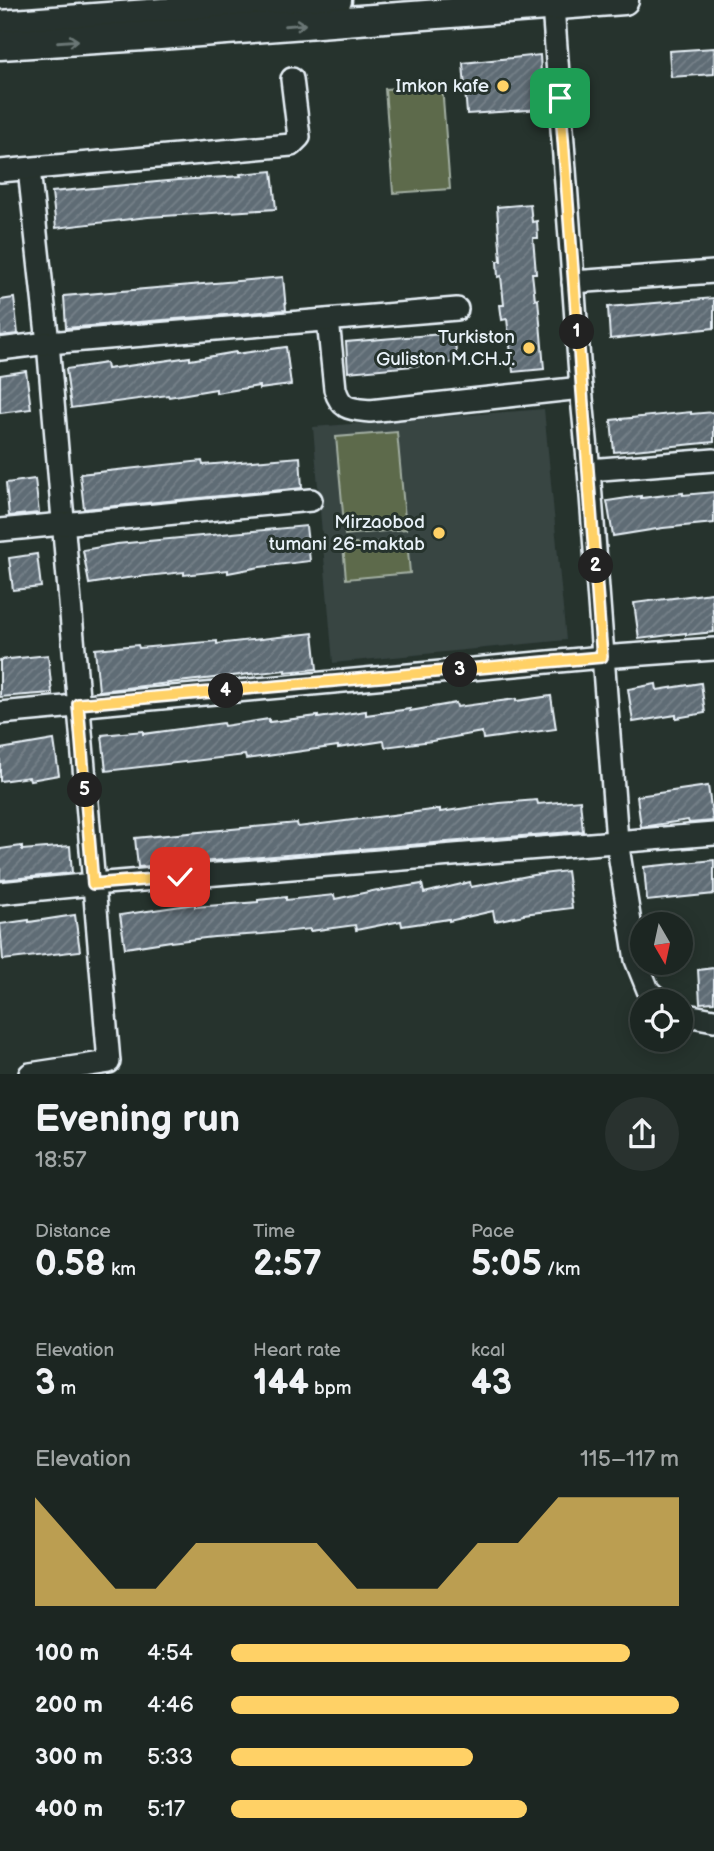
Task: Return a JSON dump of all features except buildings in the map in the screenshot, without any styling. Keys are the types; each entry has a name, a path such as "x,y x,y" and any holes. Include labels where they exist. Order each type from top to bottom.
{"main road":[{"path":"0,46 337,0"},
{"path":"0,25 161,25 553,6 624,0"}],"street":[{"path":"553,6 580,388 589,470 617,841 636,960 648,989"},
{"path":"0,172 291,145 299,136 292,79"},
{"path":"29,169 48,344 109,1062 30,1074"},
{"path":"573,282 714,272"},
{"path":"0,349 457,309"},
{"path":"328,320 335,389 338,400 349,408 370,411 580,388"},
{"path":"589,470 714,460"},
{"path":"0,530 311,500"},
{"path":"0,713 714,649"},
{"path":"0,893 714,834"},
{"path":"693,1016 714,1020"}],"shaded area":[{"name":"Mirzaobod tumani 26-maktab","path":"544,409 566,640 333,663 313,427"}],"green space":[{"path":"442,85 450,189 393,193 385,89"},
{"path":"397,432 406,529 345,535 336,437"},
{"path":"407,540 410,573 346,579 343,545"}],"place":[{"name":"Imkon kafe","path":"503,86"},
{"name":"Turkiston Guliston M.CH.J.","path":"529,348"},
{"name":"Mirzaobod tumani 26-maktab","path":"439,533"}],"route":[{"path":"180,877 93,884 78,704 602,657 560,98"}]}
